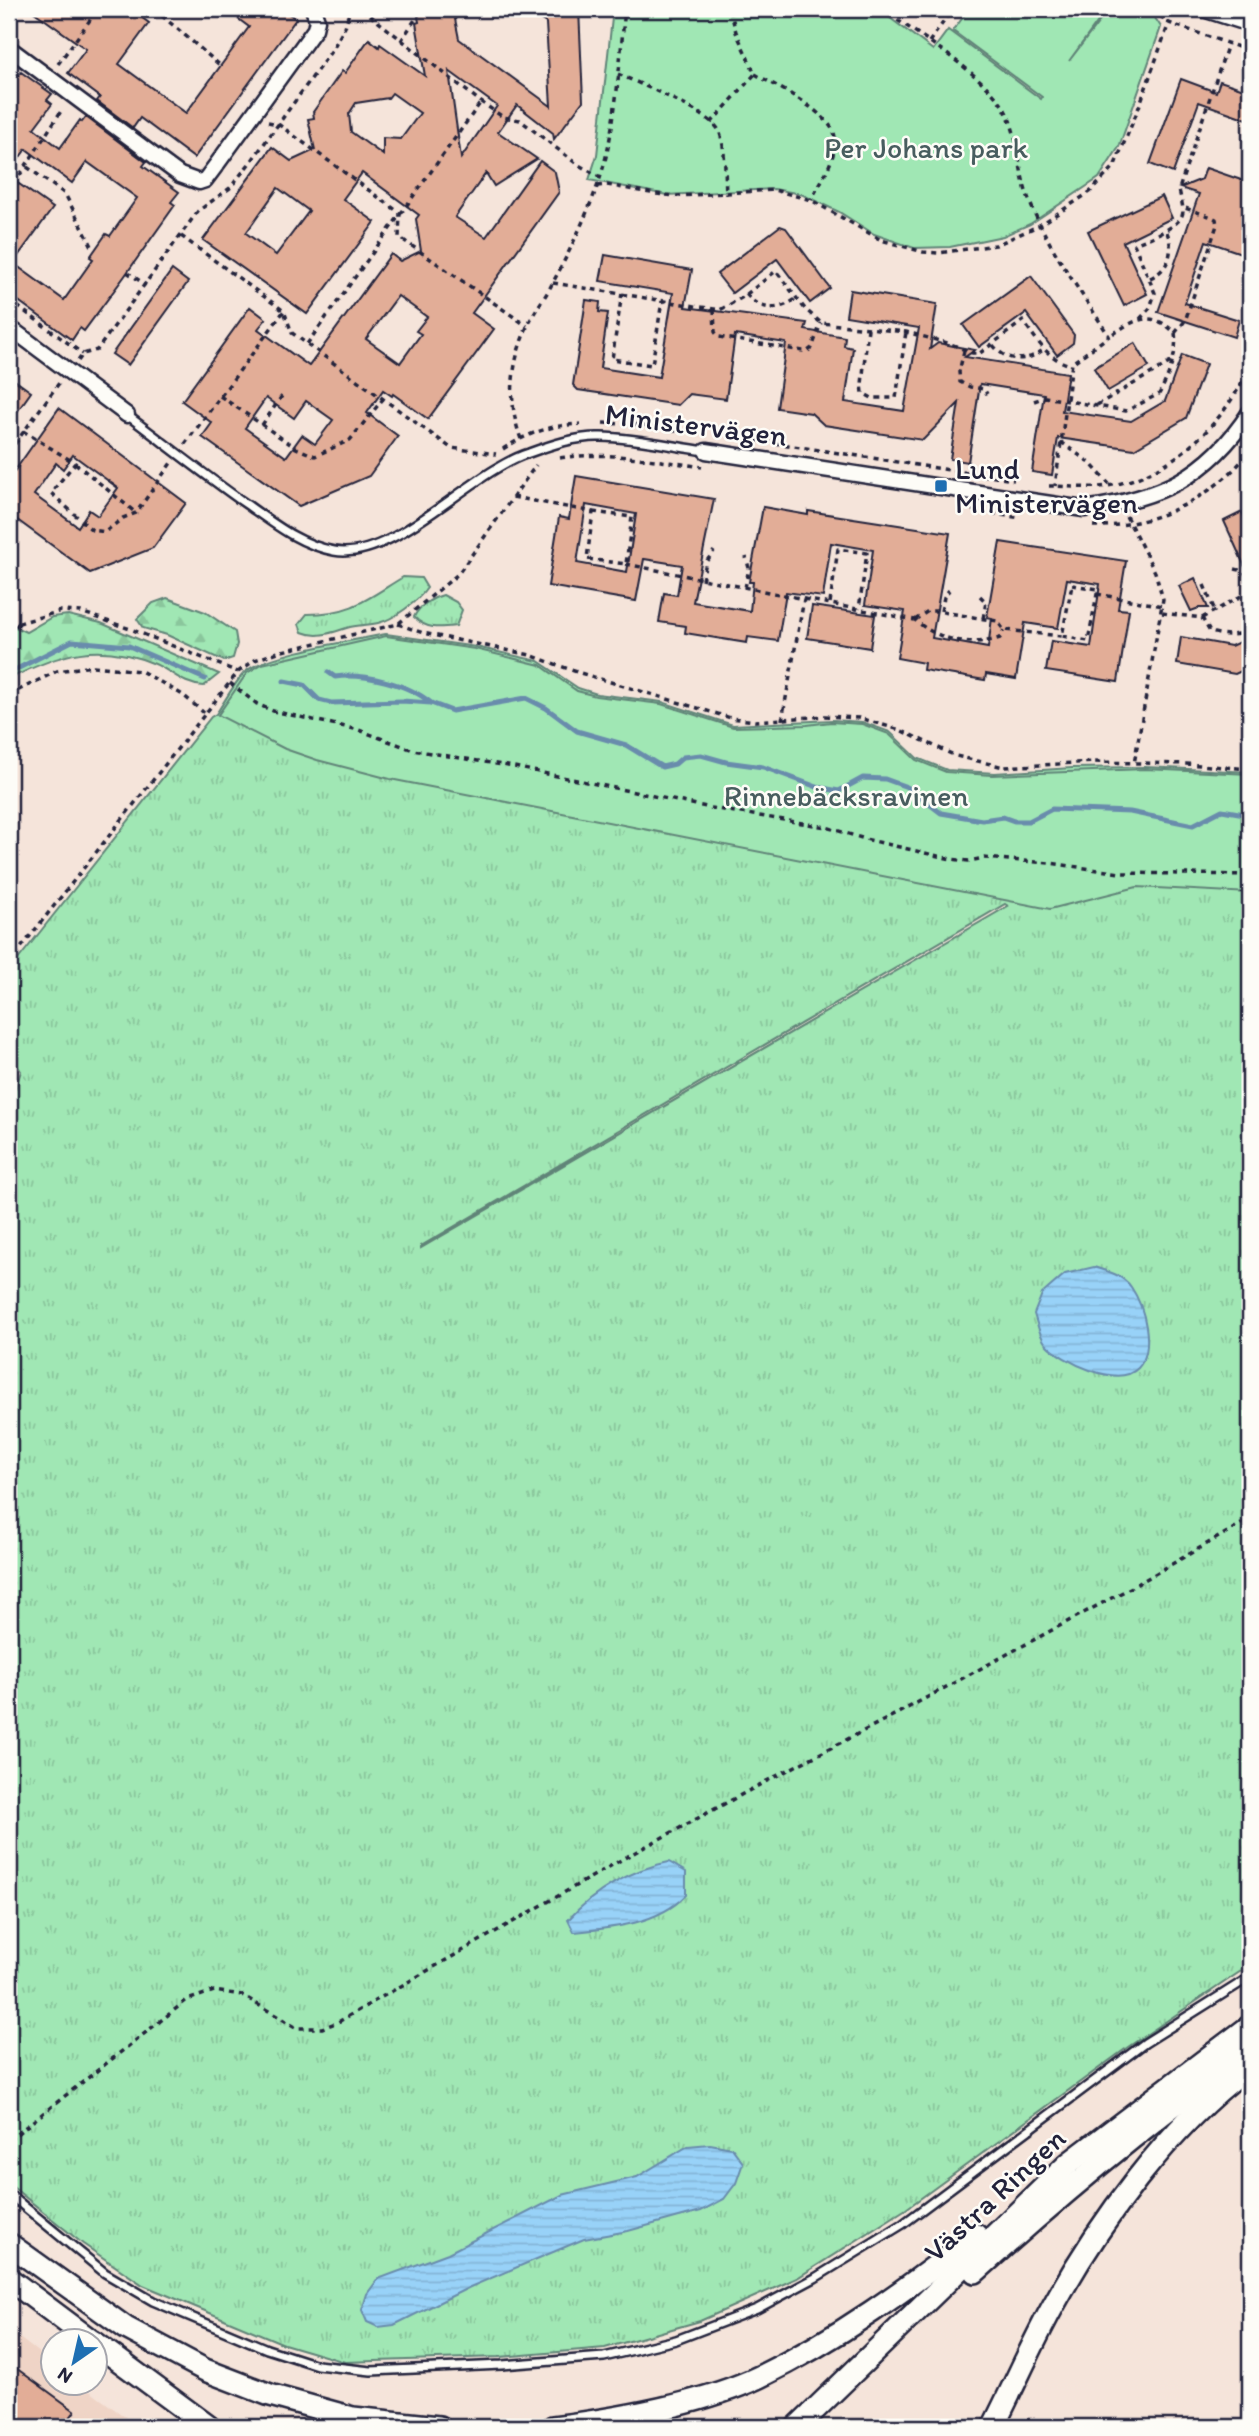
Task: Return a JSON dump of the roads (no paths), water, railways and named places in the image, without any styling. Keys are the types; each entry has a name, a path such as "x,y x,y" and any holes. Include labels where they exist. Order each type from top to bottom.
{"main road":[{"name":"Västra Ringen","path":"797,2427 1069,2163 1250,2026"},
{"name":"Västra Ringen","path":"815,2427 913,2328 1065,2192 1150,2122 1250,2049"},
{"path":"993,2427 1051,2310 1108,2220 1178,2130 1228,2082 1250,2066"},
{"path":"553,2427 602,2421 675,2404 758,2378 853,2325 909,2288 1069,2163"},
{"path":"9,2244 126,2328 205,2370 270,2395 353,2418 439,2427"},
{"path":"9,2279 75,2328"},
{"path":"108,2352 209,2427"}],"street":[{"path":"9,48 180,174 194,181 205,180 314,29 317,20 313,9"},
{"path":"1203,9 1250,24"},
{"path":"9,327 127,415"},
{"name":"Ministervägen","path":"706,451 1084,509 1119,504 1178,484 1221,451 1250,412"}],"lane":[{"name":"Ministervägen","path":"127,415 293,536 315,547 337,552 361,551 426,519 475,481 527,453 573,440 600,437 706,451"},
{"path":"9,2194 105,2273 153,2301 267,2349 317,2365 371,2371 604,2357 676,2340 757,2309 815,2278 904,2224 1145,2043 1250,1977"}],"water":[{"path":"1094,1267 1124,1279 1136,1295 1144,1316 1146,1350 1138,1368 1129,1374 1104,1374 1077,1365 1046,1344 1039,1330 1034,1314 1042,1294 1065,1274"},
{"path":"669,1862 686,1872 686,1895 675,1905 634,1923 574,1932 568,1920 601,1891 641,1870"},
{"path":"710,2144 732,2148 743,2163 736,2183 724,2199 701,2211 628,2231 584,2239 470,2287 394,2325 378,2327 367,2322 362,2310 367,2294 378,2279 448,2253 562,2195 637,2177 688,2146"}],"waterway":[{"path":"9,673 72,641 129,646 205,679"},
{"path":"328,672 335,677 386,681 411,690 431,703"},
{"path":"284,681 304,685 319,700 331,703 402,701 431,703 452,711 526,698 546,708 577,731 626,745 662,767 675,764 683,757 701,755 726,762 763,767 817,787 839,791 863,778 885,779 907,787 941,813 982,820 1003,817 1014,821 1029,821 1052,809 1130,812 1193,825 1222,810 1250,815"}],"place":[{"name":"Lund Ministervägen","path":"941,486"}],"park label":[{"name":"Per Johans park","path":"926,148"},
{"name":"Rinnebäcksravinen","path":"846,796"}]}
